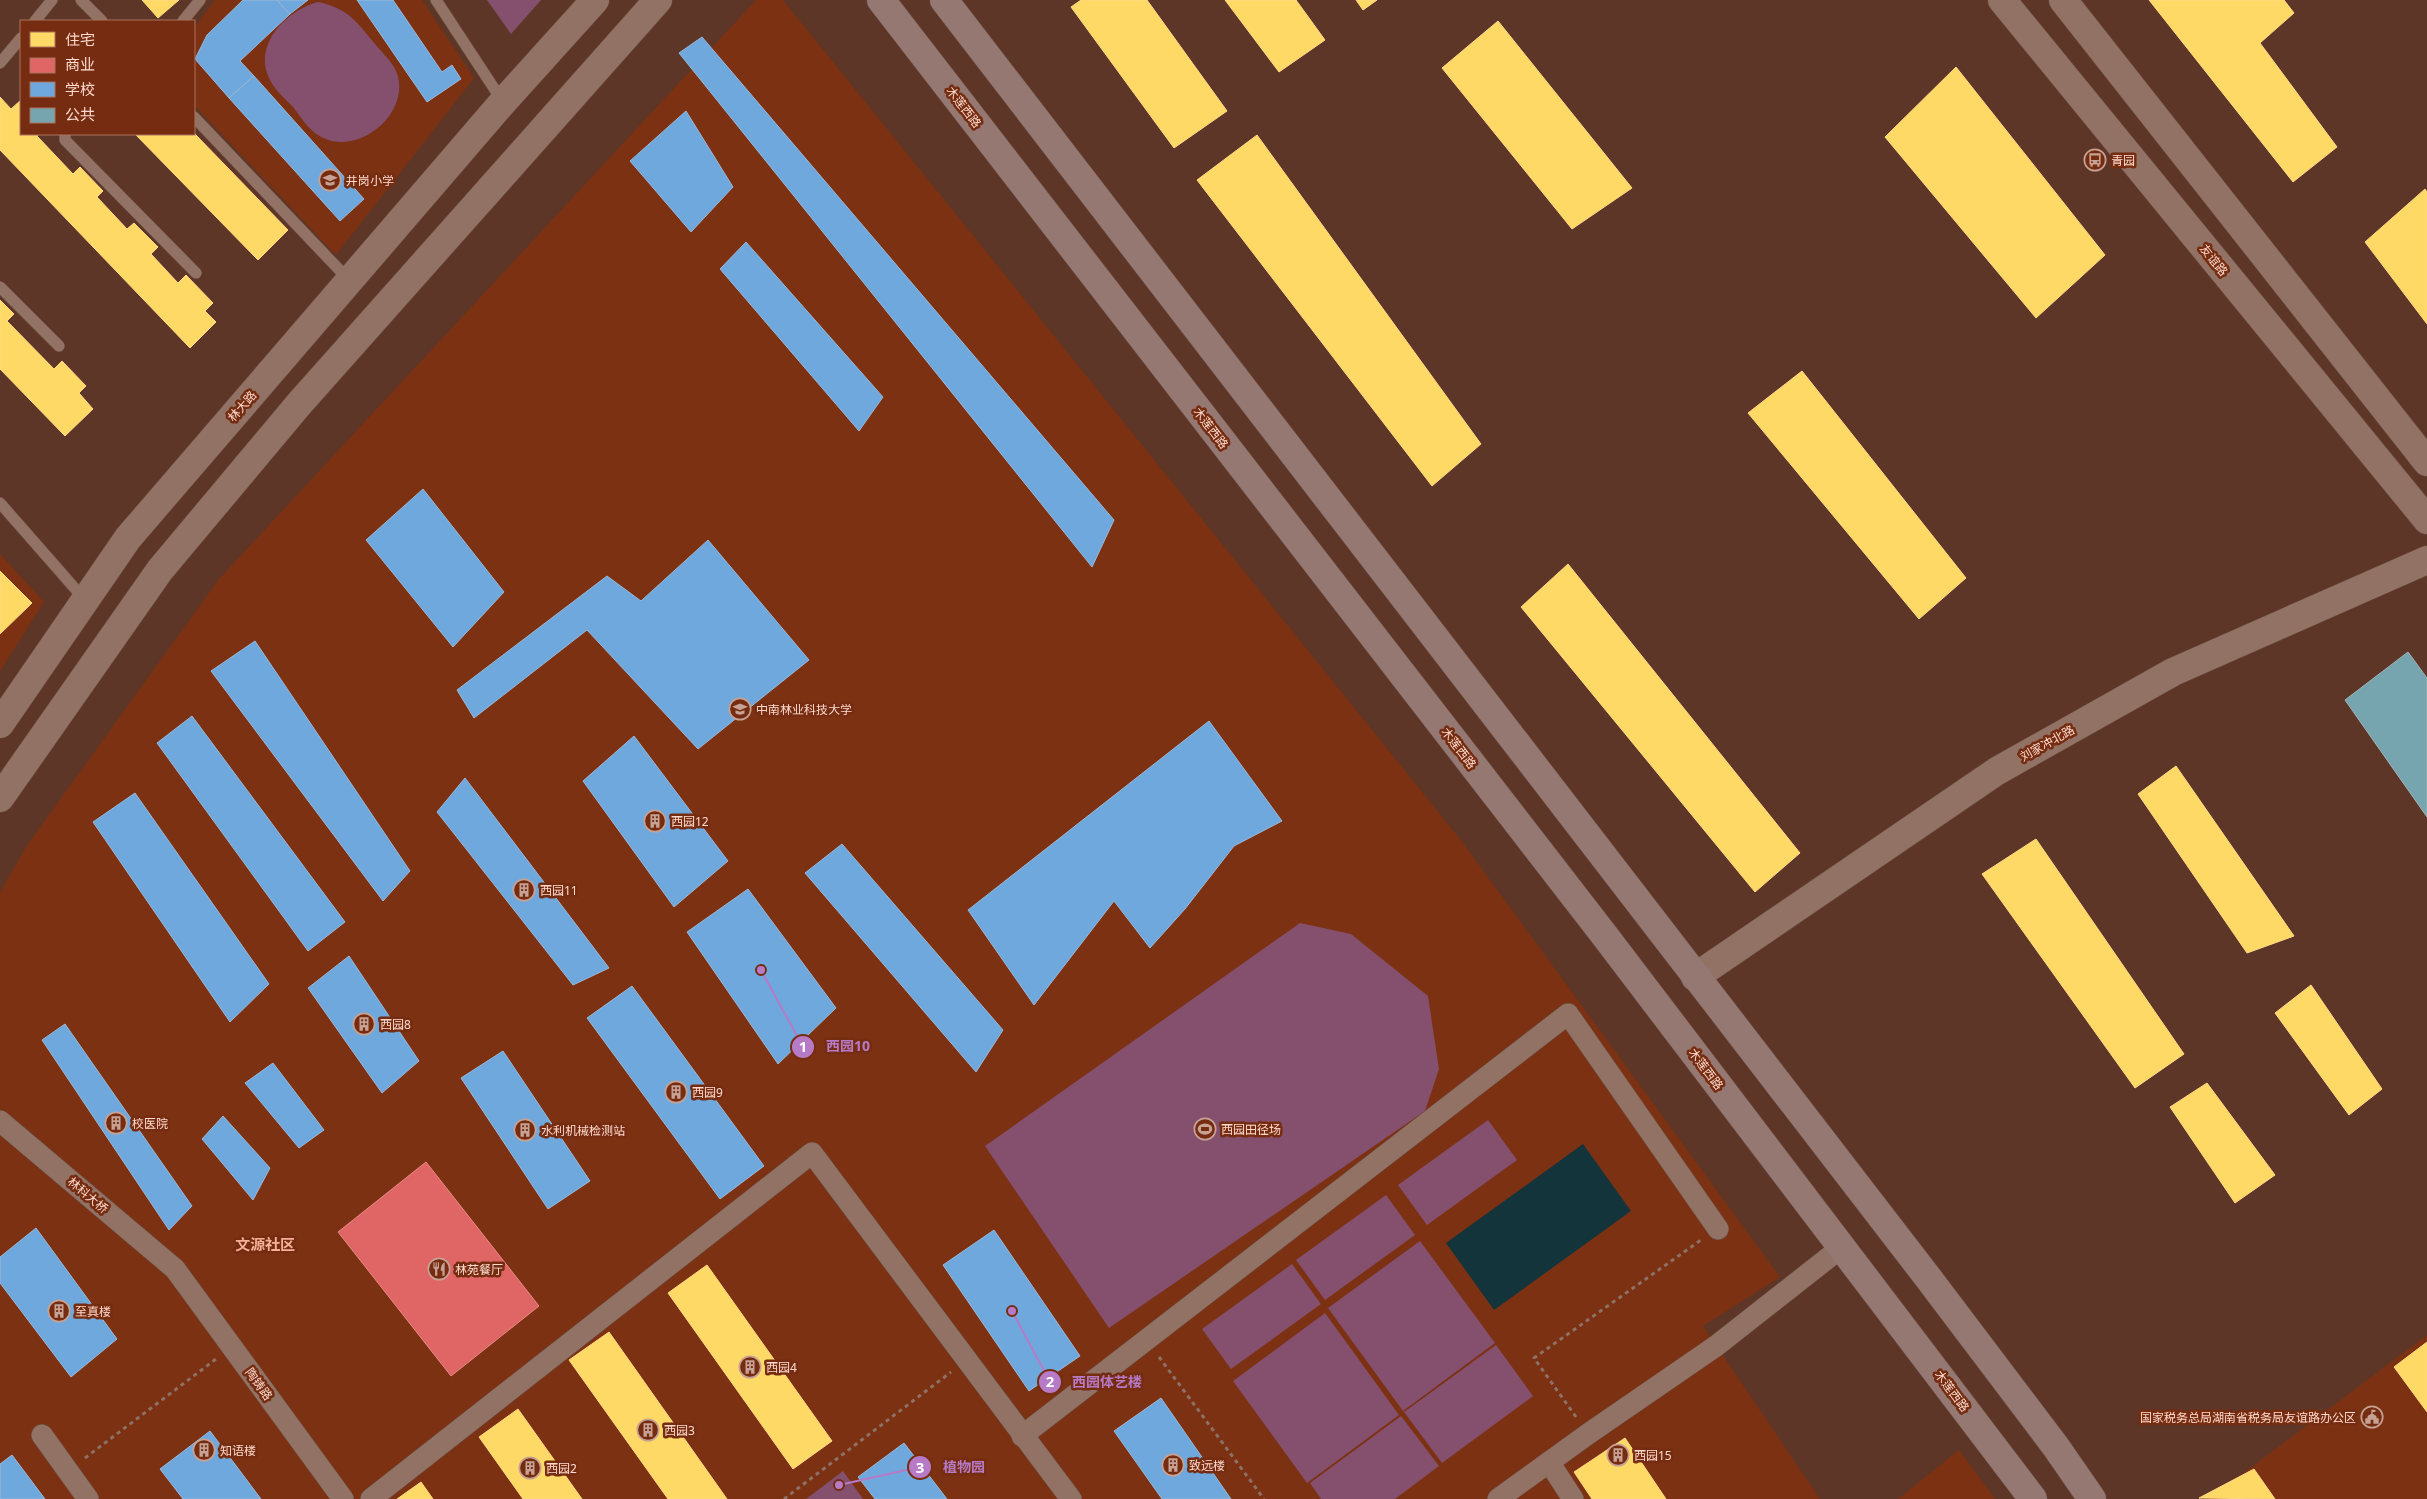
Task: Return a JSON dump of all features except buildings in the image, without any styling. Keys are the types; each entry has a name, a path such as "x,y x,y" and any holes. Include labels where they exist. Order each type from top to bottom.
{"main road":[{"name":"林大路","path":"0,724 128,538 502,102 595,0"},
{"path":"0,798 160,570 299,404 658,0"},
{"name":"木莲西路","path":"881,0 1611,944 2033,1499"},
{"path":"944,0 1698,982 1926,1275 2056,1447 2092,1499"},
{"name":"友谊路","path":"2002,0 2427,520"},
{"path":"2063,0 2427,462"},
{"name":"刘家冲北路","path":"1698,982 1997,771 2173,672 2427,560"},
{"name":"刘家冲北路","path":"1698,982 2002,783 2187,683 2427,580"}],"street":[{"path":"1022,1436 1568,1014 1718,1229"},
{"name":"林科大桥","path":"0,1121 175,1269"},
{"path":"371,1499 812,1153 1071,1499"},
{"path":"1498,1499 1588,1434 1716,1346 1842,1247"},
{"name":"陶铸路","path":"175,1269 343,1499"},
{"path":"42,1435 88,1499"},
{"path":"1549,1462 1573,1499"}],"lane":[{"path":"36,20 52,0"},
{"path":"81,0 101,20"},
{"path":"184,20 200,0"},
{"path":"436,0 502,102"},
{"path":"0,63 20,39"},
{"path":"195,118 349,280"},
{"path":"65,135 65,140 196,273"},
{"path":"0,287 59,346"},
{"path":"0,503 86,600"}],"path":[{"path":"1588,1434 1534,1358 1718,1229"},
{"path":"1147,1340 1264,1499"},
{"path":"68,1470 232,1347"},
{"path":"784,1499 966,1361"}],"shaded area":[{"name":"井岗小学","path":"215,0 422,0 474,78 336,255 195,106 195,27"},
{"path":"487,0 541,0 511,34"},
{"name":"中南林业科技大学","path":"756,0 783,0 1460,839 1780,1277 1703,1326 1820,1499 0,1499 0,892 28,844 219,579"},
{"path":"318,2 337,8 351,17 390,61 398,75 399,93 388,118 369,134 347,142 325,139 314,132 274,86 265,65 269,41 276,30 295,12"},
{"path":"0,554 44,602 0,671"},
{"name":"西园田径场","path":"1300,923 1351,934 1428,996 1439,1069 1425,1111 1109,1328 985,1146"},
{"path":"1488,1120 1517,1160 1427,1225 1398,1185"},
{"path":"1386,1195 1415,1235 1325,1300 1296,1260"},
{"path":"1420,1241 1495,1343 1403,1411 1328,1308"},
{"path":"1292,1264 1321,1304 1231,1369 1202,1329"},
{"path":"1325,1313 1399,1415 1307,1483 1233,1381"},
{"name":"国家税务总局湖南省税务局友谊路办公区","path":"2427,1335 2427,1499 2209,1499"},
{"path":"1496,1345 1533,1396 1442,1463 1404,1412"},
{"path":"1401,1416 1439,1466 1395,1499 1321,1499 1310,1483"},
{"path":"1959,1450 1995,1499 1898,1499"},
{"path":"843,1471 863,1499 806,1499"}],"water":[{"path":"1583,1144 1631,1211 1494,1310 1446,1243"}],"place":[{"name":"青园","path":"2095,160"},
{"name":"井岗小学","path":"330,180"},
{"name":"中南林业科技大学","path":"740,709"},
{"name":"西园12","path":"655,821"},
{"name":"西园11","path":"524,890"},
{"name":"西园10","path":"761,970"},
{"name":"西园8","path":"364,1024"},
{"name":"西园9","path":"676,1092"},
{"name":"校医院","path":"116,1123"},
{"name":"西园田径场","path":"1205,1129"},
{"name":"水利机械检测站","path":"525,1130"},
{"name":"林苑餐厅","path":"439,1269"},
{"name":"至真楼","path":"59,1311"},
{"name":"西园体艺楼","path":"1012,1311"},
{"name":"西园4","path":"750,1367"},
{"name":"国家税务总局湖南省税务局友谊路办公区","path":"2372,1417"},
{"name":"西园3","path":"648,1430"},
{"name":"知语楼","path":"204,1450"},
{"name":"西园15","path":"1618,1455"},
{"name":"致远楼","path":"1173,1465"},
{"name":"西园2","path":"530,1468"},
{"name":"植物园","path":"839,1485"}],"district":[{"name":"文源社区","path":"265,1244"}]}
